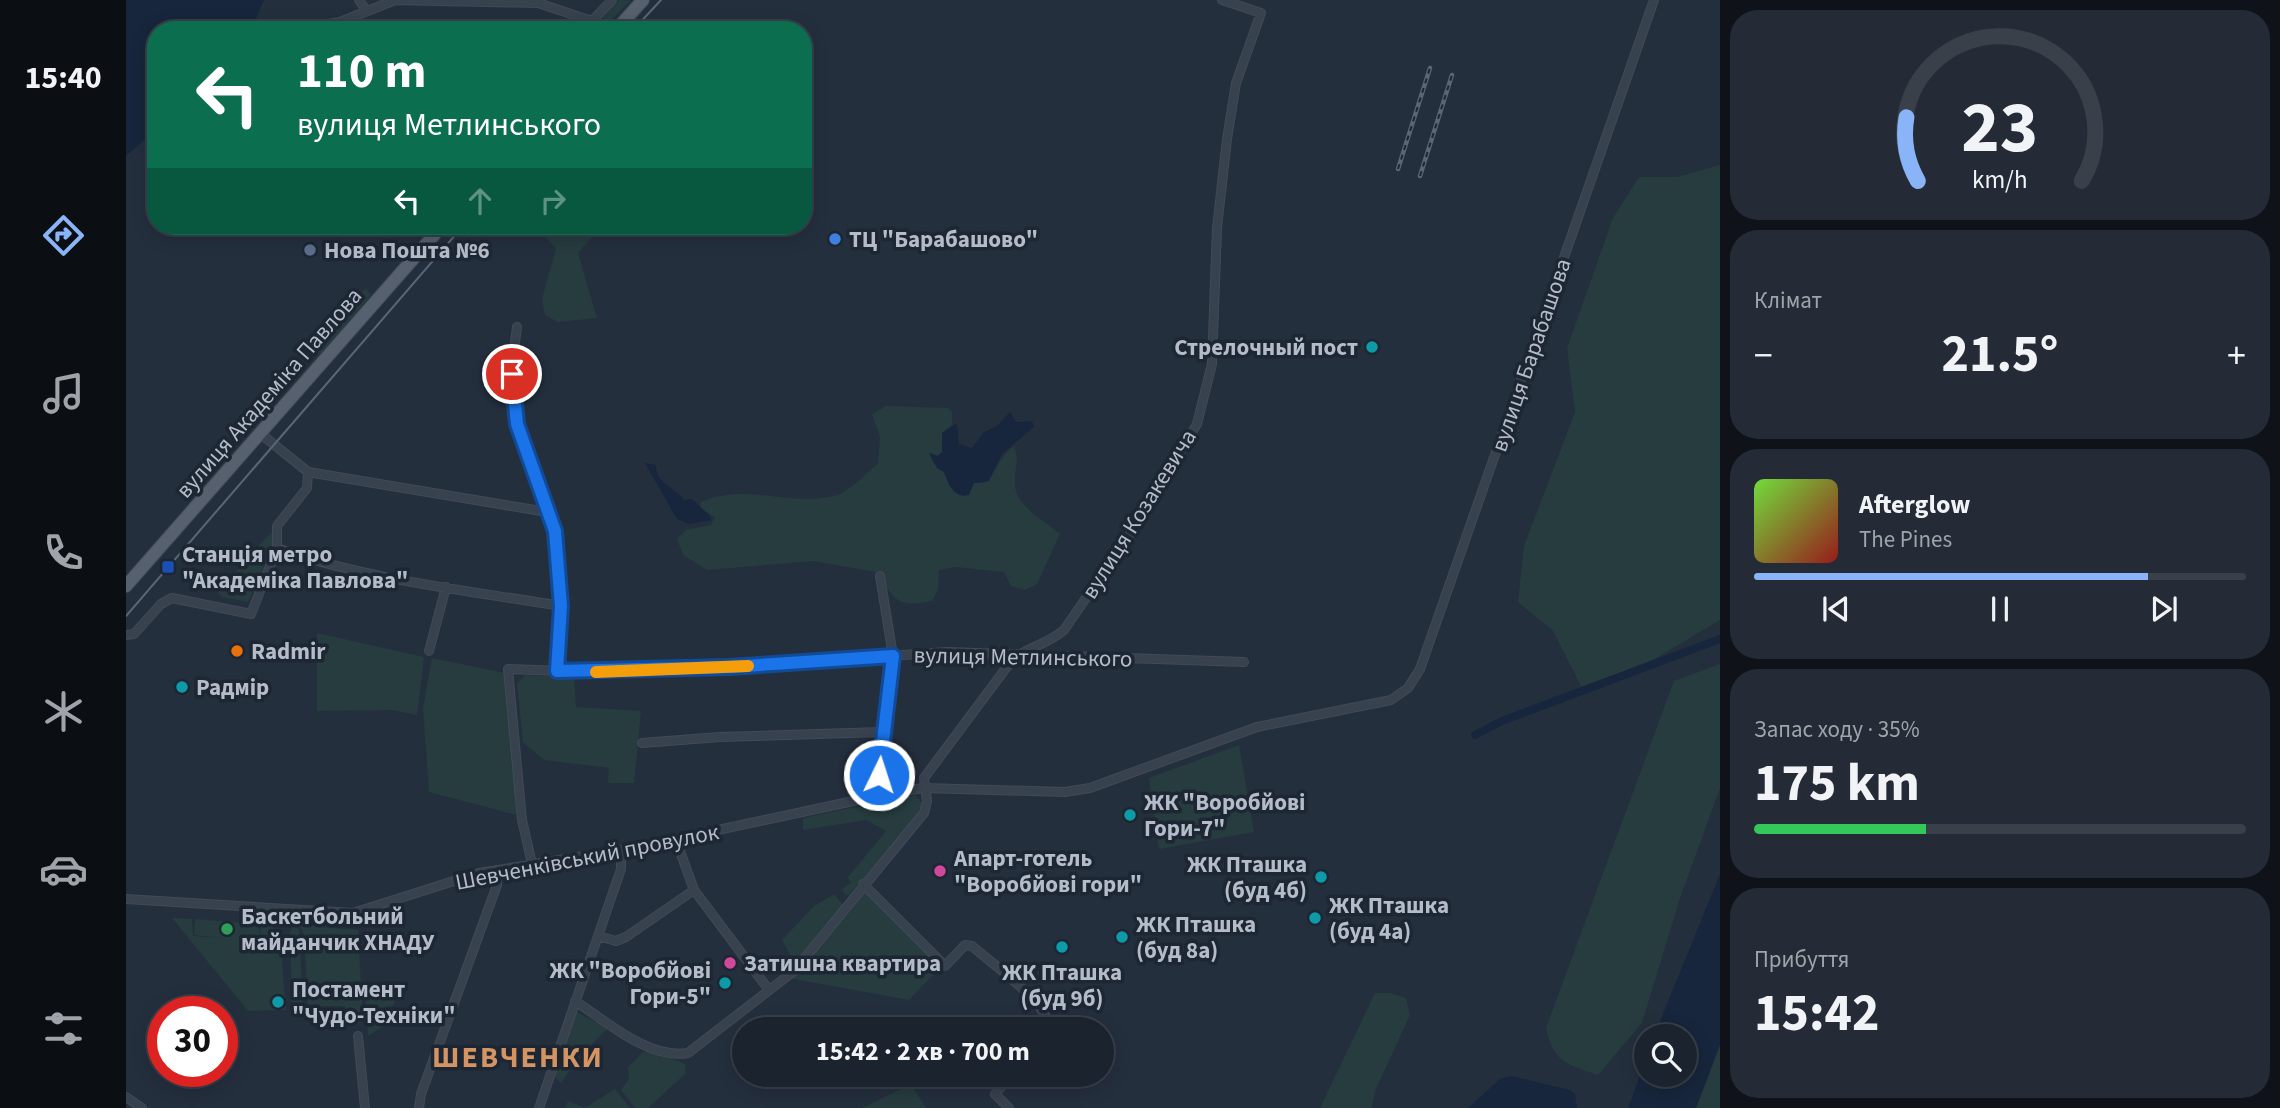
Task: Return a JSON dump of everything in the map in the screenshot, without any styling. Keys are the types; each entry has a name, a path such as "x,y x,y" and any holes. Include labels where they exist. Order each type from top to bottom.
{"main road":[{"path":"623,21 640,1"},
{"name":"вулиця Академіка Павлова","path":"126,586 434,235"}],"street":[{"path":"359,0 366,10"},
{"path":"342,21 395,0 538,1 592,21 612,0"},
{"name":"вулиця Козакевича","path":"923,788 924,778 1020,654 1052,641 1064,630 1173,466 1199,417 1212,364 1217,228 1227,139 1236,83 1261,13 1222,0"},
{"name":"вулиця Барабашова","path":"1391,700 1408,688 1420,669 1654,0"},
{"path":"517,327 512,365 517,424 555,531 561,606 557,671"},
{"path":"261,434 308,472 547,512"},
{"path":"127,636 136,632 161,604 172,598 251,614 277,548 277,526 307,488 308,472"},
{"path":"277,548 301,557 446,587 561,606"},
{"path":"879,796 882,732 893,656 880,576"},
{"path":"429,651 446,587"},
{"name":"вулиця Метлинського","path":"532,864 522,820 508,669 557,671 729,667 947,652 1244,662"},
{"name":"Шевченківський провулок","path":"126,900 353,913 496,870 676,840 923,788 1065,792 1090,788 1267,724 1391,700"},
{"path":"642,743 882,732"},
{"path":"575,1001 665,1054 688,1053 794,971 923,813 927,802 923,788"},
{"path":"676,840 694,890 769,990"},
{"path":"539,1108 621,869 621,850"},
{"path":"419,1108 421,1094 497,885 496,870"},
{"path":"865,881 945,966 965,945 972,946 1038,1004 1047,1017"},
{"path":"598,936 616,940 626,937 694,890"},
{"path":"358,1036 365,1108"},
{"path":"1001,1087 995,1094 1009,1108"},
{"path":"126,1097 142,1108"}],"green space":[{"path":"619,0 630,1 611,21 604,21 603,17"},
{"path":"1720,165 1720,620 1633,672 1582,688 1553,631 1518,602 1524,546 1575,412 1567,348 1613,218 1639,177 1677,177"},
{"path":"594,235 578,253 597,318 558,322 545,315 542,299 556,249 544,236"},
{"path":"366,288 371,295 321,353 314,355 312,351"},
{"path":"886,406 948,408 952,412 952,425 942,433 942,452 938,456 930,453 935,464 944,472 949,486 957,493 974,483 984,483 1014,446 1017,461 1015,485 1020,500 1032,513 1060,534 1037,584 1025,590 1011,586 1004,572 955,567 939,570 938,590 932,601 912,603 894,596 881,573 813,561 707,570 683,555 677,539 686,530 711,525 715,517 700,508 701,502 734,494 817,499 834,496 851,487 878,464 880,437 872,414"},
{"path":"272,531 272,548 248,602 222,597 218,592"},
{"path":"317,633 424,657 417,715 392,710 317,711"},
{"path":"432,658 505,673 520,816 429,792 423,708"},
{"path":"1720,664 1720,788 1680,898 1642,1023 1634,1024 1634,1032 1598,1075 1563,1060 1553,1049 1546,1028 1674,681"},
{"path":"525,675 574,677 576,707 641,711 634,783 608,783 609,768 544,760 523,742 517,684"},
{"path":"1239,745 1254,832 1159,849 1149,778"},
{"path":"915,795 923,804 917,817 849,895 845,894 842,889 851,883 848,877 886,831 866,820 803,830 803,818"},
{"path":"863,888 939,963 938,970 909,1000 788,978"},
{"path":"834,894 843,905 795,963 782,940 813,907"},
{"path":"172,918 192,919 193,936 223,938 194,935 195,919 259,924 259,938 262,923 270,922 280,938 286,1010 248,1011"},
{"path":"299,925 358,930 363,1022 349,1024 345,1006 308,1006 304,934"},
{"path":"293,927 299,929 303,1003 292,1004 290,932"},
{"path":"395,985 394,1005 381,1008 382,1027 368,1036 365,987"},
{"path":"1375,993 1390,993 1406,998 1410,1015 1375,1091 1372,1108 1320,1108"},
{"path":"576,1012 608,1028 580,1056 561,1083 553,1075"},
{"path":"1720,1045 1720,1108 1696,1108 1717,1051"},
{"path":"652,1050 685,1064 686,1073 648,1108 635,1108 621,1090 629,1079 628,1067 643,1052"},
{"path":"905,1087 913,1087 926,1108 862,1108"},
{"path":"615,1089 630,1108 585,1108"},
{"path":"568,1101 585,1108 565,1108"}],"water":[{"path":"126,0 264,0 255,21 147,21 147,139 126,156"},
{"path":"1010,412 1016,422 1032,421 1034,427 1002,454 989,481 974,483 969,495 959,495 944,472 937,468 929,453 938,456 942,452 942,433 957,423 959,444 972,448 984,432 997,426"},
{"path":"645,463 656,465 662,481 684,500 692,499 711,520 689,524 677,519"},
{"path":"1720,874 1720,1045 1696,1108 1628,1108 1636,1087 1697,1087 1697,1024 1659,1024"},
{"path":"1511,1076 1570,1090 1575,1094 1577,1108 1468,1108 1500,1079"}],"waterway":[{"path":"1475,735 1502,721 1720,639"}],"tram line":[{"path":"641,21 661,0"},
{"path":"126,616 455,235"}],"railway":[{"path":"1398,169 1430,68"},
{"path":"1420,176 1452,75"}],"slow traffic":[{"path":"596,672 748,666"}],"place":[{"name":"ТЦ \"Барабашово\"","path":"835,239"},
{"name":"Нова Пошта №6","path":"310,250"},
{"name":"Стрелочный пост","path":"1372,347"},
{"name":"Станція метро \"Академіка Павлова\"","path":"168,567"},
{"name":"Radmir","path":"237,651"},
{"name":"Радмір","path":"182,687"},
{"name":"ЖК \"Воробйові Гори-7\"","path":"1130,815"},
{"name":"Апарт-готель \"Воробйові гори\"","path":"940,871"},
{"name":"ЖК Пташка (буд 4б)","path":"1321,877"},
{"name":"ЖК Пташка (буд 4а)","path":"1315,918"},
{"name":"Баскетбольний майданчик ХНАДУ","path":"227,929"},
{"name":"ЖК Пташка (буд 8а)","path":"1122,937"},
{"name":"ЖК Пташка (буд 9б)","path":"1062,947"},
{"name":"Затишна квартира","path":"730,963"},
{"name":"ЖК \"Воробйові Гори-5\"","path":"725,983"},
{"name":"Постамент \"Чудо-Техніки\"","path":"278,1002"}],"district":[{"name":"ШЕВЧЕНКИ","path":"518,1057"}],"route":[{"path":"512,374 517,424 547,512 554,524 561,606 557,671 729,667 893,656 879,775"}]}
